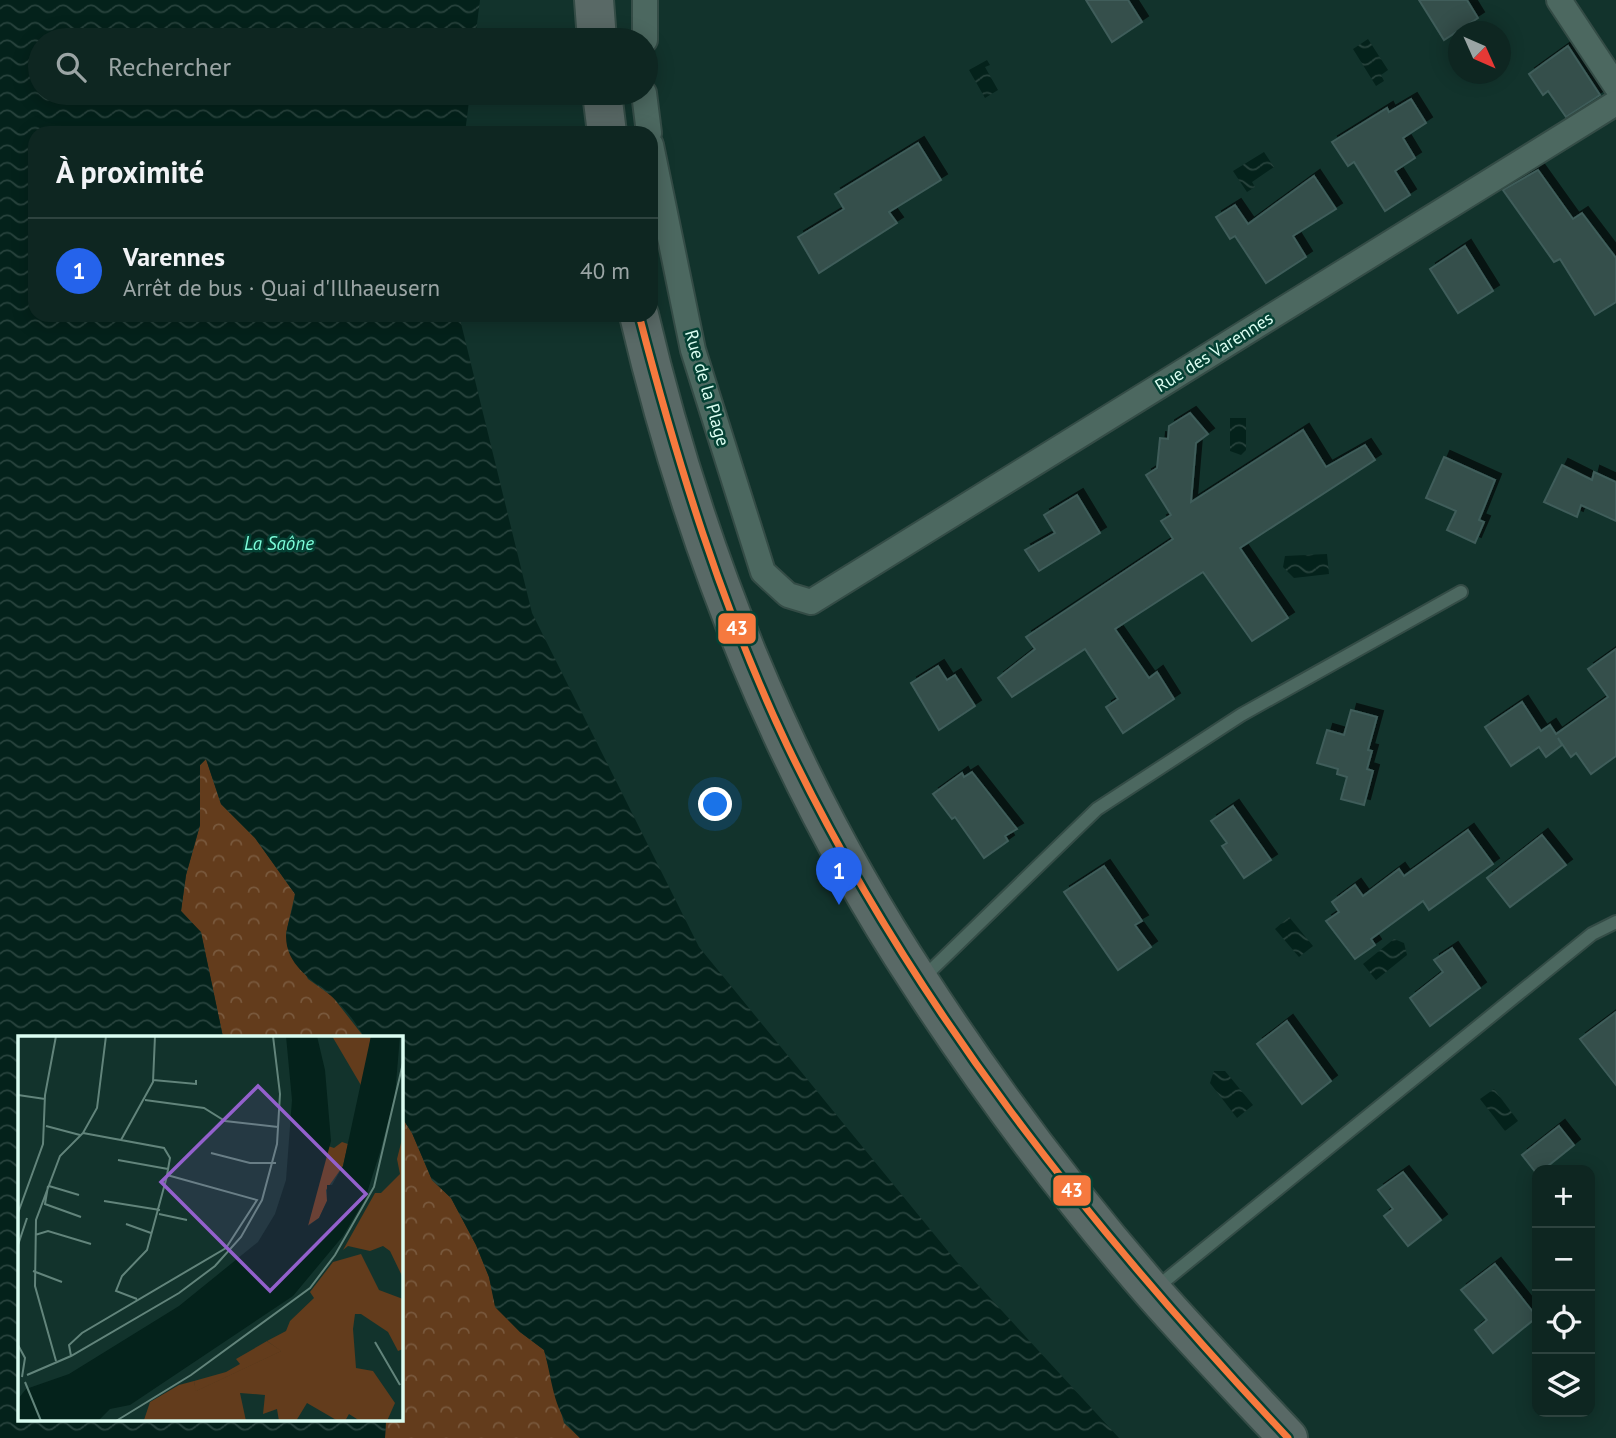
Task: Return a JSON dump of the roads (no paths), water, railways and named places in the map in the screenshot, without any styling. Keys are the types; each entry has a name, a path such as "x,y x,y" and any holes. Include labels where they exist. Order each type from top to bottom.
{"main road":[{"path":"594,0 596,28"},
{"path":"604,105 606,126"},
{"path":"641,322 656,385 734,627 783,738 913,988 1036,1146 1146,1297 1288,1438"}],"street":[{"path":"645,0 645,28"},
{"path":"1559,0 1616,86"},
{"name":"Rue des Varennes","path":"811,602 1616,103"},
{"path":"646,105 648,126"},
{"name":"Rue de la Plage","path":"658,179 693,350 763,572 788,595 811,602"}],"lane":[{"path":"913,988 1097,809 1241,715 1461,592"},
{"path":"1146,1297 1592,934 1616,922"}],"water":[{"name":"La Saône","path":"0,0 480,0 476,28 28,28 28,105 468,105 466,126 28,126 28,322 461,322 532,613 699,947 956,1261 1119,1438 580,1438 559,1408 544,1350 520,1332 495,1307 489,1277 476,1245 451,1198 432,1180 412,1133 402,1118 402,1036 363,1036 340,1004 295,963 287,946 286,936 295,894 255,838 221,804 206,759 200,765 200,825 186,875 181,911 201,932 223,1036 18,1036 18,1420 386,1420 385,1438 0,1438"},
{"path":"1368,39 1388,70 1381,75 1384,81 1376,86 1353,49"},
{"path":"987,60 990,65 985,67 998,90 985,98 969,70"},
{"path":"1264,152 1274,167 1252,182 1255,187 1247,192 1233,171"},
{"path":"1230,418 1246,418 1246,450 1241,455 1230,451"},
{"path":"1327,554 1329,574 1294,578 1283,567 1285,556"},
{"path":"1289,917 1313,946 1299,957 1275,929"},
{"path":"1394,939 1404,943 1407,955 1376,980 1363,964"},
{"path":"1214,1071 1225,1071 1253,1105 1237,1118 1210,1083"},
{"path":"1494,1089 1518,1121 1505,1131 1480,1099"}],"place":[{"name":"Varennes","path":"839,905"}]}
